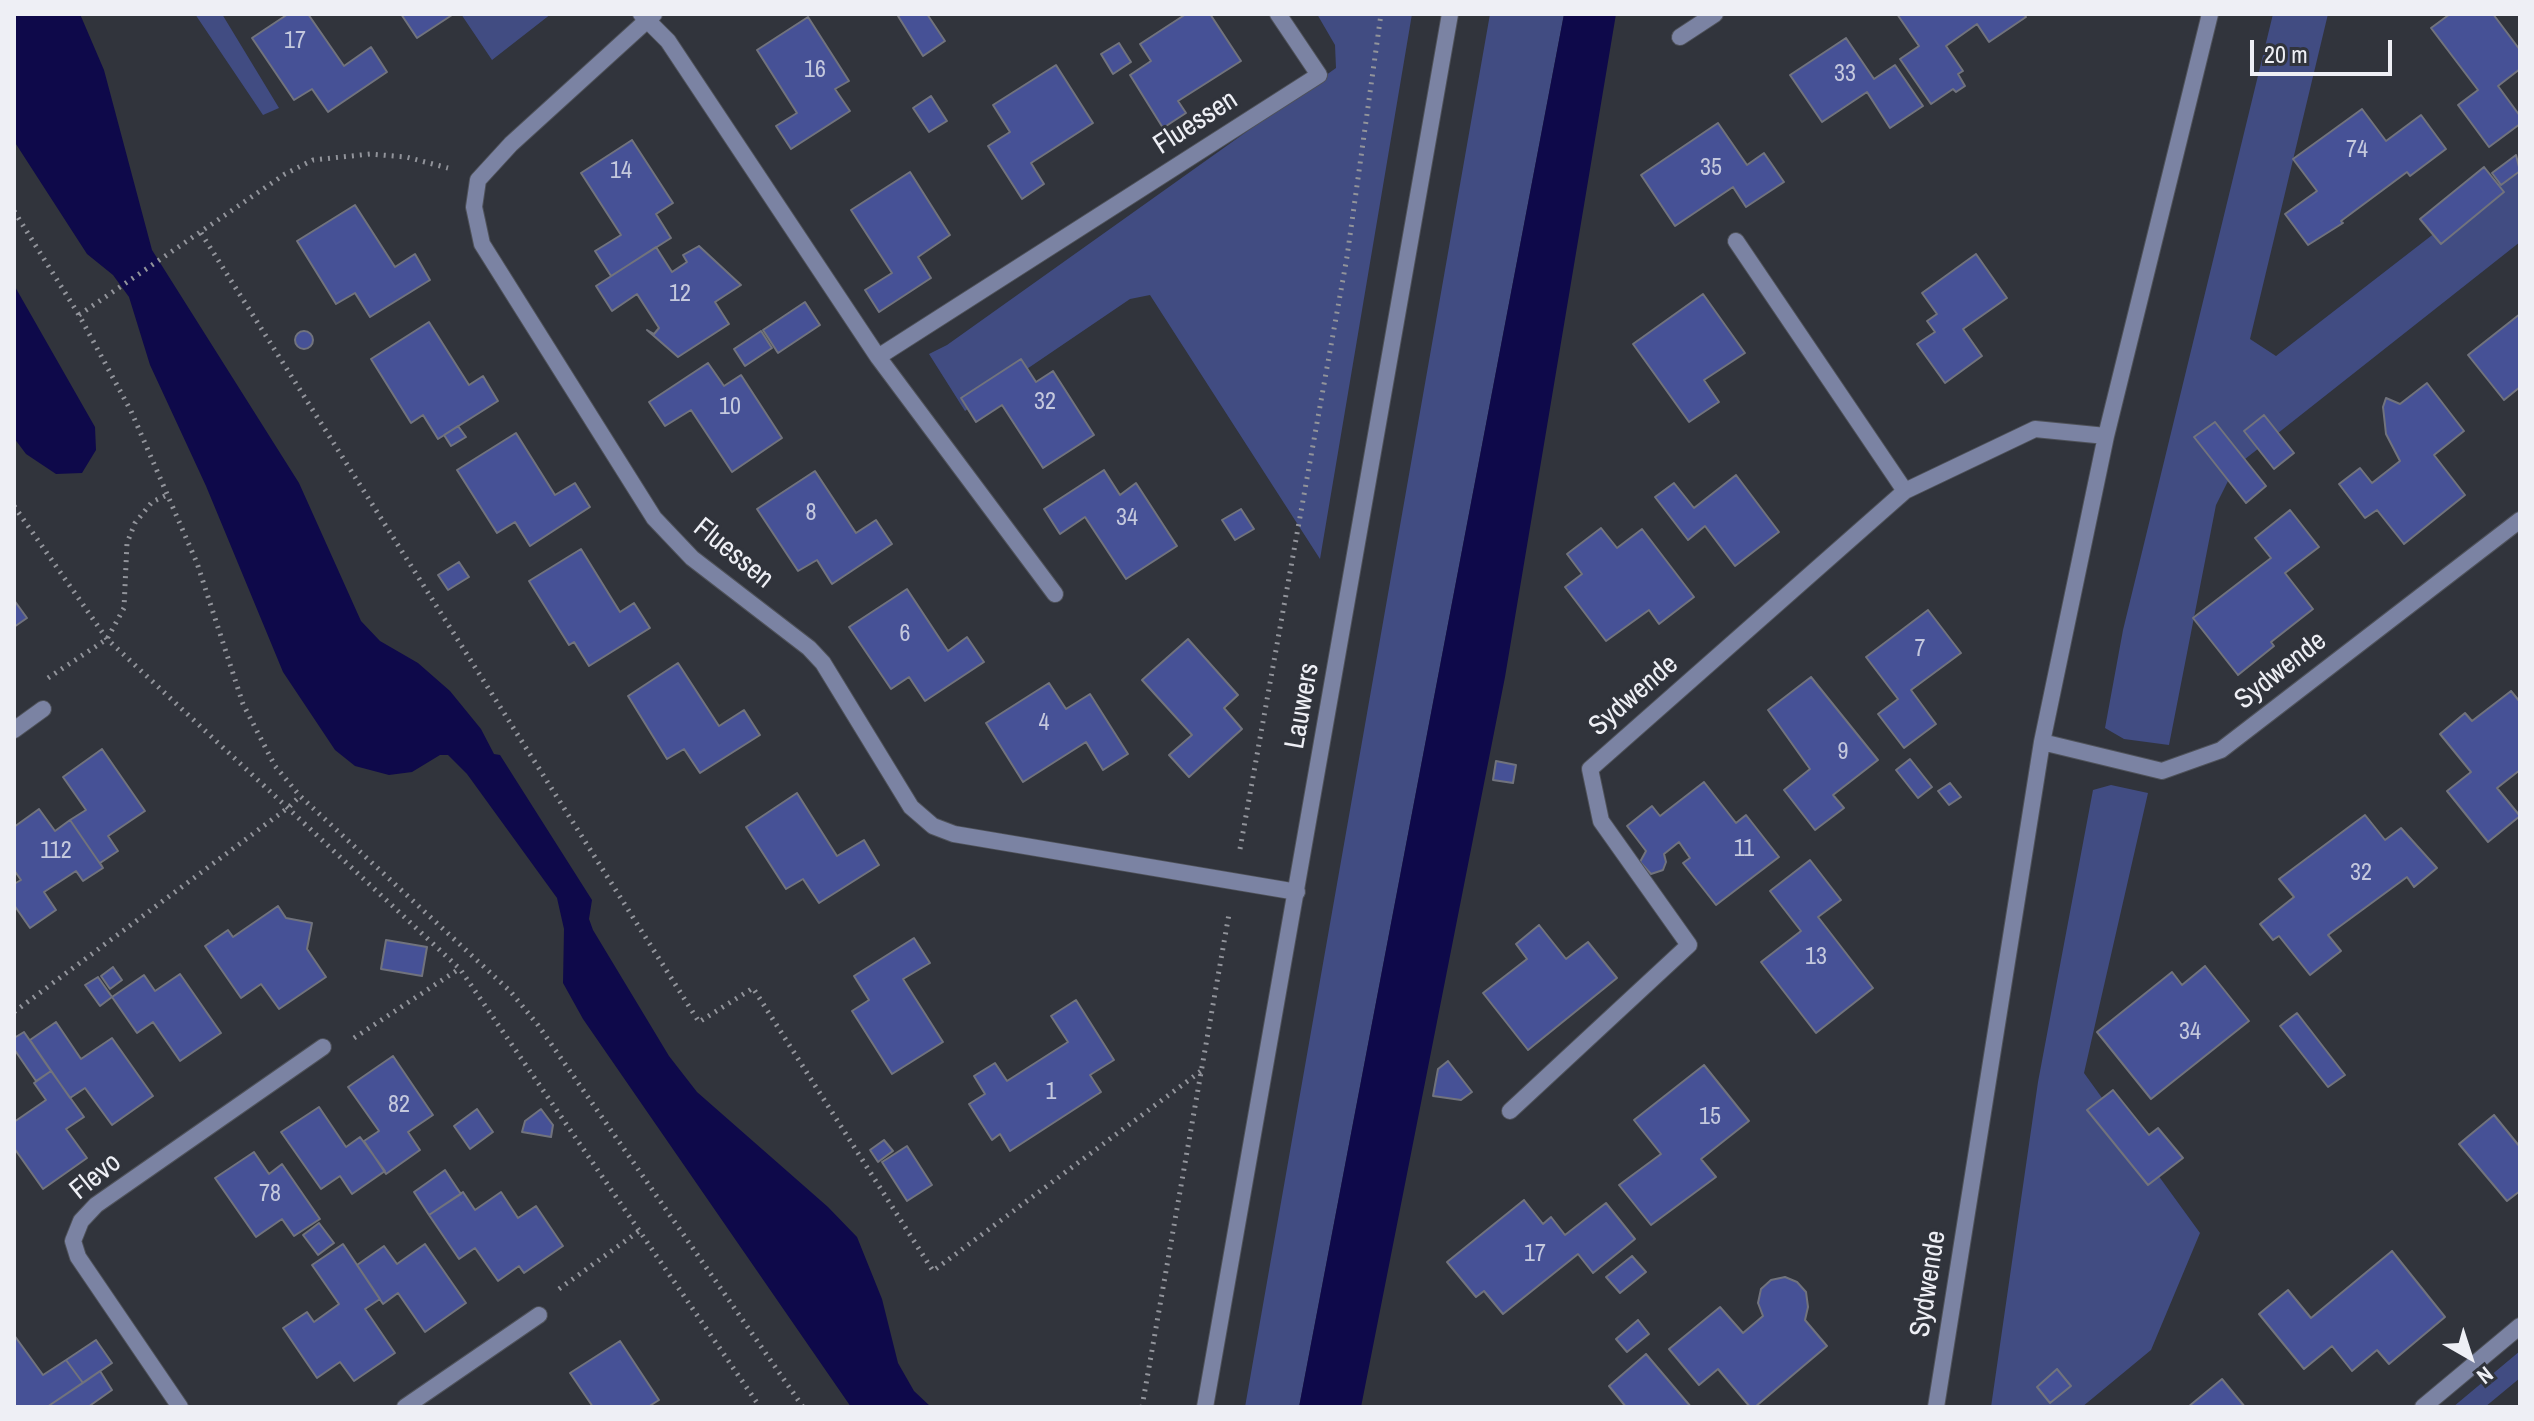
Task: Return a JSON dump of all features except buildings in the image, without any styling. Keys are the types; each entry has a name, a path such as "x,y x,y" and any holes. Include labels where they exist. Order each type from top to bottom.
{"street":[{"name":"Fluessen","path":"878,357 1319,75 1278,14"},
{"name":"Lauwers","path":"1205,1407 1450,14"},
{"path":"1680,37 1715,14"},
{"name":"Sydwende","path":"1936,1407 2042,742 2106,436 2210,14"},
{"path":"478,180 511,144 648,16 668,41 878,357 1055,594"},
{"name":"Fluessen","path":"478,180 474,207 482,244 654,518 692,558 816,655 911,807 933,826 954,834 1235,879 1297,892"},
{"path":"1736,241 1905,491"},
{"name":"Sydwende","path":"1510,1111 1689,945 1601,821 1590,769 1905,491 2035,429 2106,436"},
{"name":"Sydwende","path":"2042,742 2162,771 2221,750 2520,520"},
{"path":"14,730 43,709"},
{"name":"Flevo","path":"180,1407 78,1257 73,1241 81,1221 96,1205 323,1047"},
{"path":"405,1407 539,1315"},
{"path":"2423,1407 2520,1326"}],"path":[{"path":"1142,1407 1347,257 1381,14"},
{"path":"79,315 285,174 313,160 337,155 406,157 443,166 478,180"},
{"path":"14,211 79,315 131,411 197,563 243,704 275,766 300,796 510,991 538,1025 803,1407"},
{"path":"201,233 699,1022 753,988 933,1271 1201,1071"},
{"path":"43,709 46,680 107,639 124,608 127,543 135,523 152,502 169,494"},
{"path":"14,506 107,639 460,969 760,1407"},
{"path":"14,1012 300,796"},
{"path":"323,1047 346,1043 460,969"},
{"path":"539,1315 547,1297 639,1231"}],"shaded area":[{"path":"14,14 80,14 104,70 152,250 299,483 361,621 380,641 418,663 450,691 481,729 494,754 500,755 592,900 589,919 593,930 669,1056 697,1092 828,1207 857,1237 882,1299 898,1363 914,1391 931,1407 851,1407 583,1019 563,983 564,929 557,898 467,774 448,755 440,755 412,772 389,775 355,766 335,750 283,672 206,486 150,365 129,297 113,275 87,254 14,141"},
{"path":"195,14 222,14 279,108 263,115"},
{"path":"461,14 551,14 492,60"},
{"path":"1317,14 1412,14 1320,559 1150,295 1130,299 965,411 929,354 947,345 1336,68 1335,45"},
{"path":"1490,14 1564,14 1299,1407 1245,1407"},
{"path":"1564,14 1616,14 1505,677 1361,1407 1299,1407"},
{"path":"2273,14 2328,14 2250,339 2276,356 2520,167 2520,242 2235,467 2216,505 2169,745 2124,739 2105,728 2123,630"},
{"path":"14,285 95,427 96,450 82,473 56,474 26,454 14,438"},
{"path":"2111,785 2148,793 2084,1073 2200,1233 2151,1350 2082,1407 1991,1407 2038,1082 2093,790"},
{"path":"2520,1351 2520,1378 2485,1407 2453,1407"}]}
